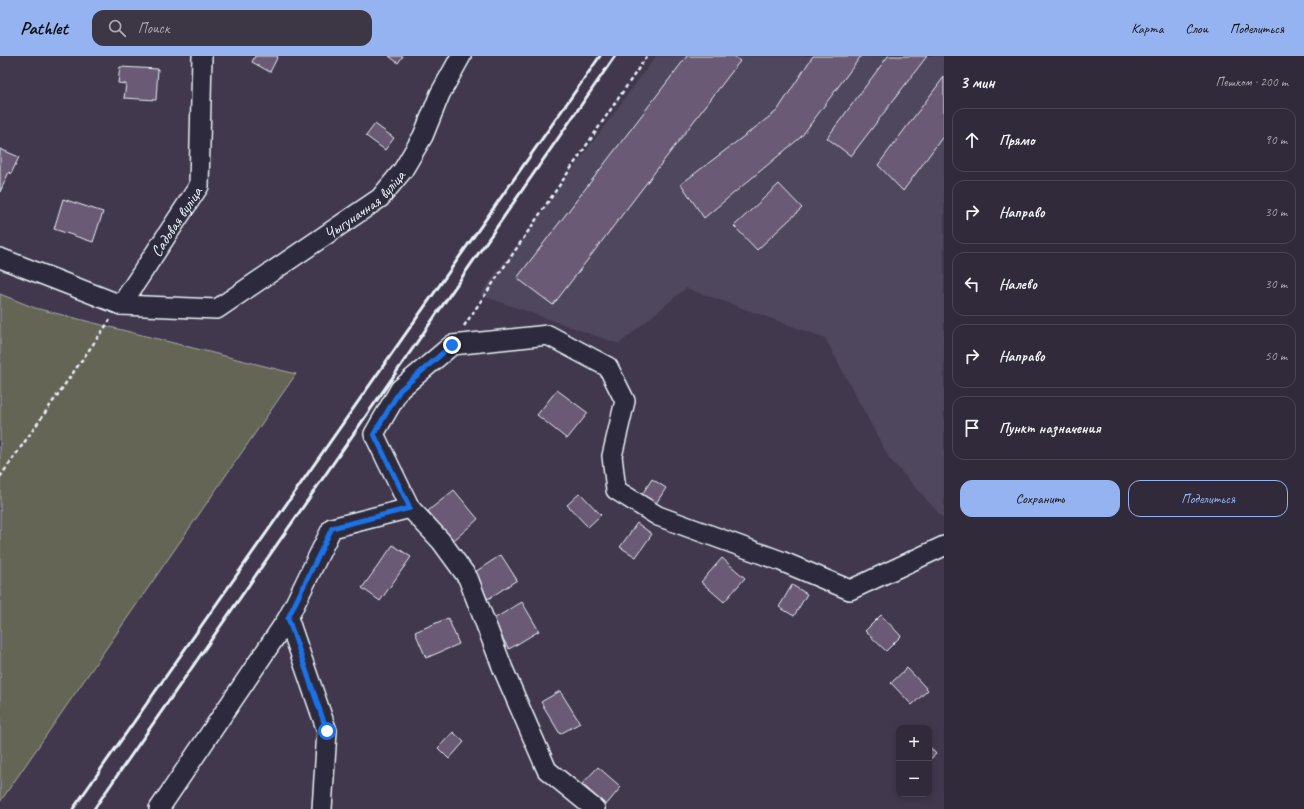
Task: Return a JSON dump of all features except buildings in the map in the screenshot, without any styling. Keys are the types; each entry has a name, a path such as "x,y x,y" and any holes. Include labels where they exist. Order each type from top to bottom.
{"street":[{"name":"Садовая вуліца","path":"121,305 199,186 202,56"},
{"name":"Чыгуначная вуліца","path":"121,305 217,309 380,198 403,170 423,136 440,94 461,56"},
{"path":"0,258 121,305"},
{"path":"595,809 547,770 503,668 468,578 441,541 410,508 374,434 400,390 452,345 548,335 608,367 625,401 612,456 616,490 658,516 781,561 850,590 944,546"},
{"path":"159,809 288,618 332,528 410,508"},
{"path":"288,618 327,731 322,809"}],"path":[{"path":"452,345 647,56"},
{"path":"0,477 121,305"}],"shaded area":[{"path":"656,56 944,56 944,519 889,458 825,338 686,288 619,344 480,295"}],"green space":[{"path":"0,294 35,308 296,374 0,802"}],"railway":[{"path":"73,809 600,56"},
{"path":"94,809 615,56"}],"route":[{"path":"327,731 288,618 332,528 410,508 374,434 400,390 452,345"}]}
